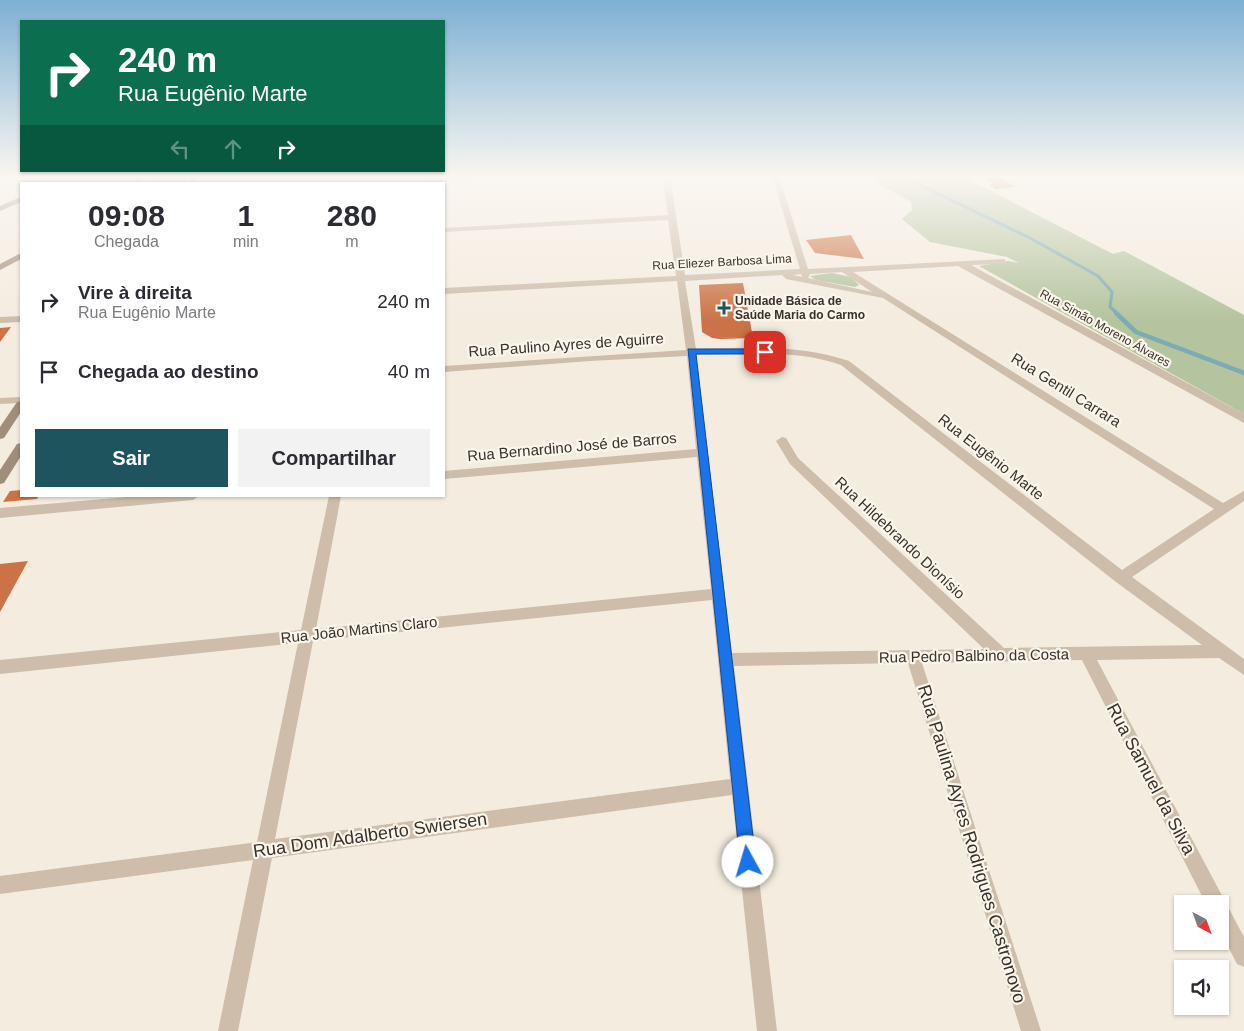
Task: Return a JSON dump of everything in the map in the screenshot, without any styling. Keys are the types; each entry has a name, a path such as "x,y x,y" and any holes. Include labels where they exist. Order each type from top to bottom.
{"main road":[{"path":"0,267 20,257"},
{"path":"0,435 20,405"},
{"path":"0,480 20,449"}],"street":[{"path":"445,230 540,224"},
{"path":"673,224 691,351 767,1031"},
{"path":"790,224 805,275 812,281"},
{"name":"Rua Eliezer Barbosa Lima","path":"445,291 804,270 1002,261"},
{"name":"Rua Simão Moreno Álvares","path":"953,263 977,271 1244,419"},
{"name":"Rua Gentil Carrara","path":"843,268 1224,508"},
{"name":"Rua Gentil Carrara","path":"862,268 891,298"},
{"name":"Rua Gentil Carrara","path":"770,272 891,298"},
{"path":"0,320 20,319"},
{"name":"Rua Paulino Ayres de Aguirre","path":"445,369 691,351"},
{"name":"Rua Eugênio Marte","path":"691,351 804,352 824,354 845,363 1121,578 1244,668"},
{"path":"0,401 20,400"},
{"name":"Rua Hildebrando Dionísio","path":"782,441 794,461 1001,655"},
{"name":"Rua Bernardino José de Barros","path":"445,474 702,452"},
{"path":"1121,578 1244,495"},
{"path":"0,513 182,497"},
{"path":"228,1031 335,497"},
{"name":"Rua João Martins Claro","path":"0,667 718,594"},
{"name":"Rua Pedro Balbino da Costa","path":"726,660 1222,652"},
{"name":"Rua Samuel da Silva","path":"1086,654 1211,895"},
{"name":"Rua Paulina Ayres Rodrigues Castronovo","path":"913,657 1031,1031"},
{"name":"Rua Dom Adalberto Swiersen","path":"0,885 740,786"},
{"path":"1229,928 1244,957"}],"green space":[{"path":"908,224 1055,224 1113,254 1124,251 1244,315 1244,414 979,266 1008,261 1019,263 1007,257 930,242"},
{"path":"832,273 851,277 859,285 855,287 816,280 810,276"}],"building":[{"path":"851,235 864,259 815,253 806,240"},
{"name":"Unidade Básica de Saúde Maria do Carmo","path":"743,283 753,338 720,339 712,338 702,332 699,285"},
{"path":"11,327 0,342 0,328"},
{"path":"20,490 20,497 38,497 37,499 3,502 10,491"},
{"path":"28,561 0,612 0,564"}],"waterway":[{"path":"1001,224 1098,276 1112,292 1110,307 1118,314"},
{"path":"1116,313 1136,332 1244,373"}],"place":[{"name":"Unidade Básica de Saúde Maria do Carmo","path":"724,308"}],"route":[{"path":"748,862 691,351 765,352"}]}
